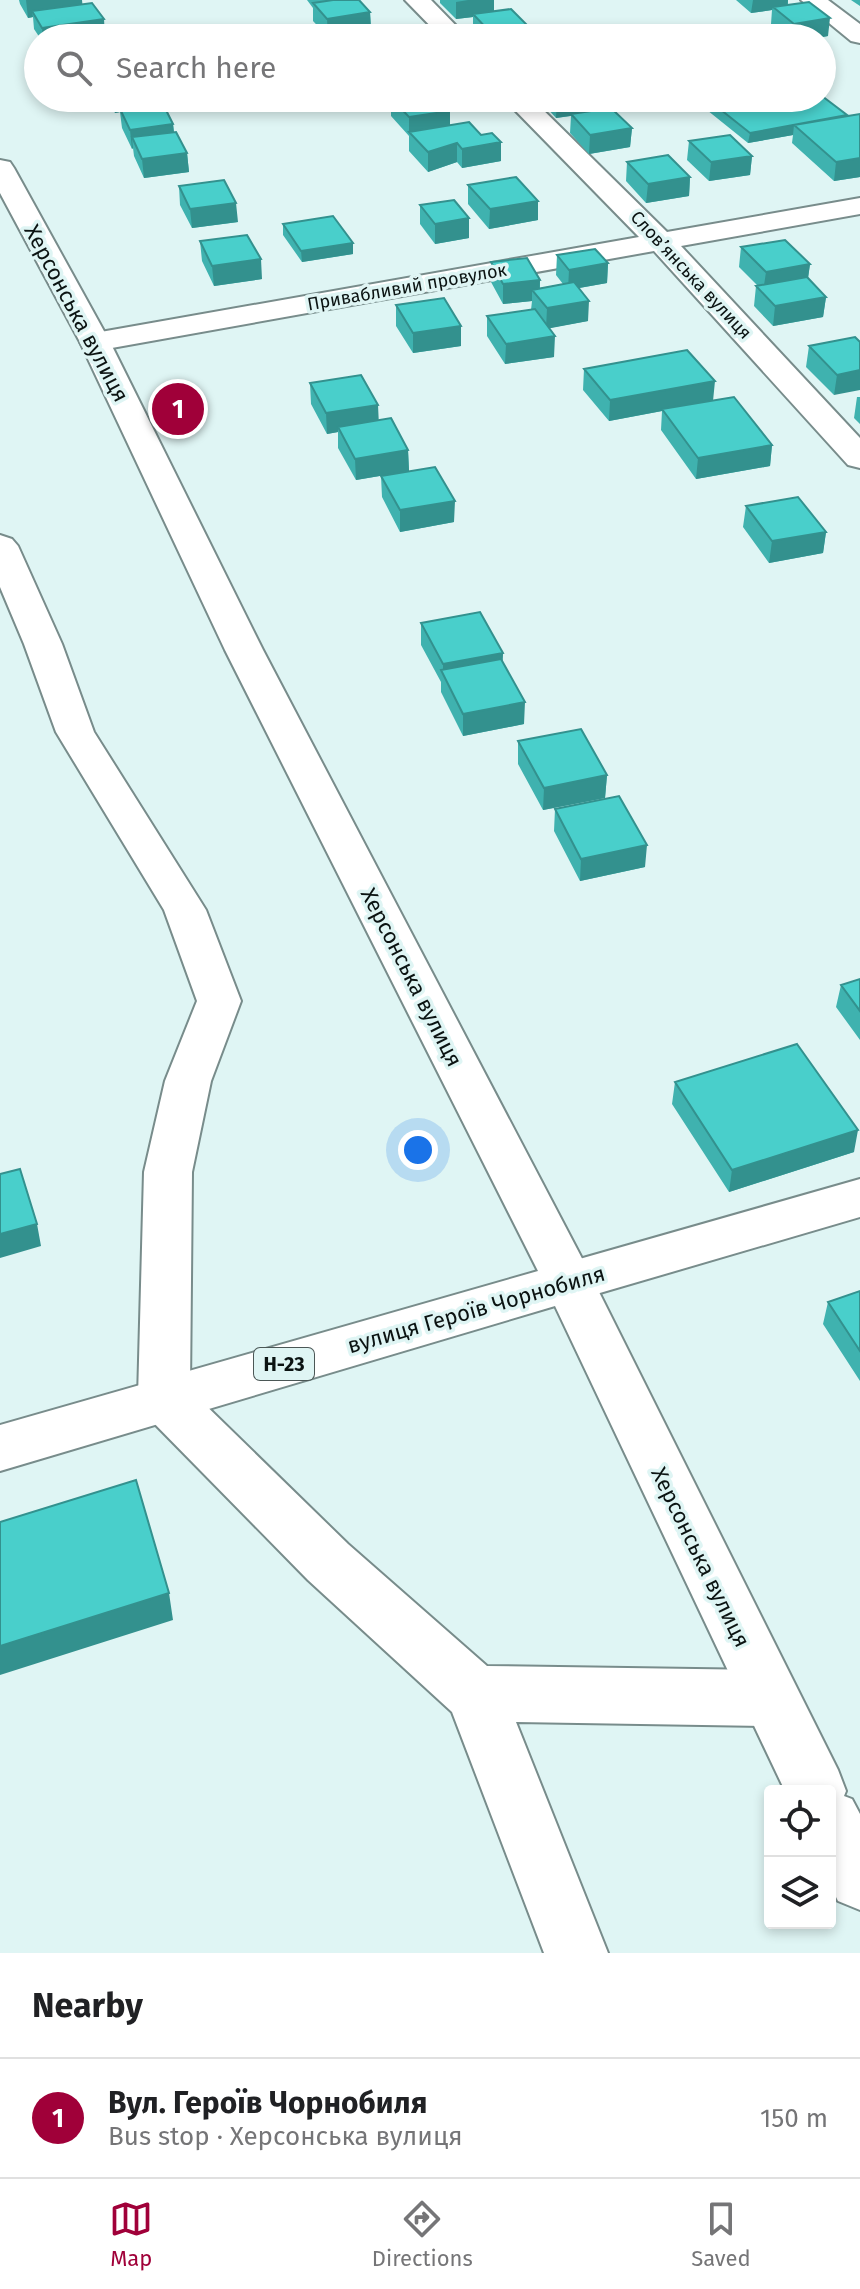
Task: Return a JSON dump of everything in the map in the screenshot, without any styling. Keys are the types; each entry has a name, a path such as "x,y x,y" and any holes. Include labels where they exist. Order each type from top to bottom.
{"main road":[{"path":"417,0 442,24"},
{"path":"813,0 860,36"},
{"name":"Словʼянська вулиця","path":"530,112 661,242 860,458"},
{"name":"Херсонська вулиця","path":"0,168 95,342 244,650 569,1282 813,1785"},
{"name":"Привабливий провулок","path":"95,342 860,206"},
{"path":"0,546 43,644 75,732 185,910 219,1001 188,1081 168,1172 164,1398 328,1562 475,1694 576,1953"},
{"name":"вулиця Героїв Чорнобиля","path":"0,1448 860,1198"},
{"path":"475,1694 769,1698"},
{"path":"836,1832 860,1879"}],"building":[{"path":"359,0 370,12 327,19 313,3"},
{"path":"809,2 830,18 794,24 773,7"},
{"path":"92,3 104,19 40,24 32,11"},
{"path":"511,9 526,24 482,24 473,14"},
{"path":"836,107 847,115 750,133 724,112 836,112"},
{"path":"121,112 167,112 173,124 130,130"},
{"path":"404,112 443,112 409,117"},
{"path":"615,112 632,128 590,135 571,114"},
{"path":"860,114 860,158 836,162 794,125"},
{"path":"469,122 481,135 492,133 501,142 462,149 457,143 428,152 409,132"},
{"path":"176,132 187,153 142,159 132,137"},
{"path":"730,135 752,156 711,162 689,141"},
{"path":"668,155 690,177 648,184 627,162"},
{"path":"516,177 538,201 490,209 468,185"},
{"path":"224,180 236,203 190,209 179,186"},
{"path":"454,200 469,218 435,224 420,205"},
{"path":"333,216 353,243 301,251 283,224"},
{"path":"247,235 261,259 212,266 200,241"},
{"path":"785,240 810,264 766,272 741,247"},
{"path":"595,249 608,263 569,270 557,255"},
{"path":"527,258 540,280 503,284 491,262"},
{"path":"807,277 826,297 775,306 756,286"},
{"path":"574,282 589,301 547,308 532,290"},
{"path":"444,298 461,326 413,333 396,305"},
{"path":"535,309 555,336 506,344 487,316"},
{"path":"855,337 860,342 860,370 837,375 809,346"},
{"path":"687,350 715,381 610,400 584,369"},
{"path":"361,375 378,405 326,413 310,383"},
{"path":"734,397 772,445 698,458 662,409"},
{"path":"391,418 408,450 355,459 338,427"},
{"path":"435,467 455,501 400,510 381,476"},
{"path":"798,497 826,532 772,541 746,506"},
{"path":"480,612 503,653 443,664 421,623"},
{"path":"501,659 525,702 463,714 441,670"},
{"path":"581,729 607,775 544,788 518,741"},
{"path":"619,796 647,845 581,859 555,809"},
{"path":"860,979 860,1011 841,985"},
{"path":"797,1044 858,1130 732,1170 675,1082"},
{"path":"20,1169 37,1224 0,1234 0,1174"},
{"path":"860,1291 860,1351 828,1302"},
{"path":"136,1480 169,1593 0,1646 0,1522"}],"place":[{"name":"Вул. Героїв Чорнобиля","path":"178,409"}]}
